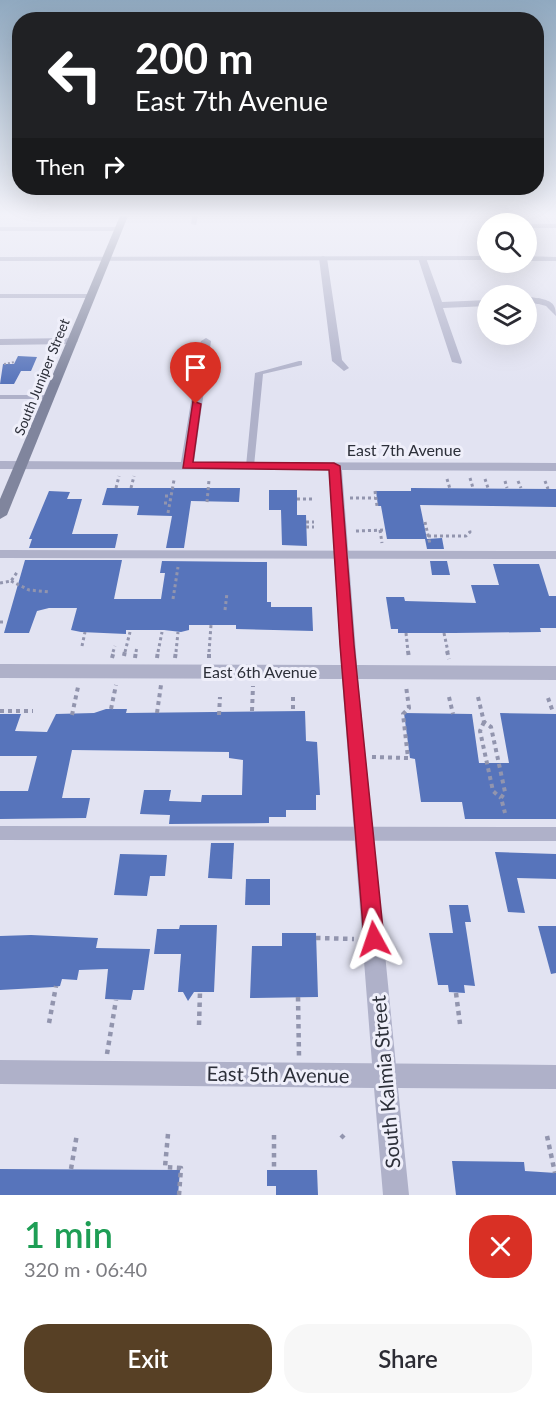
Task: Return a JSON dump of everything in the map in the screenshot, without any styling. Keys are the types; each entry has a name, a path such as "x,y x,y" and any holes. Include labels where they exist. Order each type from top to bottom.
{"main road":[{"name":"South Juniper Street","path":"0,515 101,272"}],"street":[{"path":"325,272 337,361 344,368"},
{"path":"427,272 457,362"},
{"path":"537,301 549,304 556,313"},
{"path":"438,305 477,304"},
{"path":"187,466 206,341"},
{"path":"0,342 73,342"},
{"name":"East 7th Avenue","path":"0,465 556,467"},
{"name":"South Kalmia Street","path":"334,466 396,1195"},
{"name":"East 6th Avenue","path":"0,671 556,673"},
{"name":"East 5th Avenue","path":"0,1072 556,1077"}],"lane":[{"path":"0,296 91,296"},
{"path":"250,466 259,373 299,363"},
{"path":"0,397 50,397"},
{"path":"0,554 556,555"},
{"path":"0,833 556,834"}],"path":[{"path":"2,364 13,362"},
{"path":"116,488 118,480"},
{"path":"131,488 133,480"},
{"path":"168,513 174,480"},
{"path":"207,502 209,480"},
{"path":"448,481 450,489"},
{"path":"471,481 473,488"},
{"path":"486,481 489,488"},
{"path":"505,481 507,488"},
{"path":"518,481 522,488"},
{"path":"545,481 548,489"},
{"path":"375,491 377,506"},
{"path":"165,496 171,496"},
{"path":"361,498 375,498"},
{"path":"297,499 313,499"},
{"path":"164,503 170,503"},
{"path":"306,522 314,522"},
{"path":"425,522 430,544"},
{"path":"306,527 314,527"},
{"path":"428,536 466,536 470,532 469,528"},
{"path":"380,530 381,538"},
{"path":"364,531 386,530"},
{"path":"173,599 179,559"},
{"path":"11,581 18,571"},
{"path":"0,583 11,581 29,590 50,592"},
{"path":"225,610 227,593"},
{"path":"210,646 211,625"},
{"path":"82,646 85,632"},
{"path":"126,646 130,632"},
{"path":"159,646 162,632"},
{"path":"177,646 178,632"},
{"path":"405,633 407,647"},
{"path":"444,633 447,647"},
{"path":"72,715 76,696"},
{"path":"111,709 114,696"},
{"path":"157,713 159,697"},
{"path":"219,715 220,697"},
{"path":"252,711 253,697"},
{"path":"292,697 293,711"},
{"path":"391,757 408,758 402,714 409,711 408,697"},
{"path":"449,698 453,714"},
{"path":"478,698 484,722 480,731 493,791 501,798 505,813"},
{"path":"548,698 553,712"},
{"path":"0,711 33,711"},
{"path":"484,722 491,727 505,792 501,798"},
{"path":"316,939 332,939"},
{"path":"49,1023 56,986"},
{"path":"199,1024 200,992"},
{"path":"456,993 460,1024"},
{"path":"298,997 299,1076"},
{"path":"104,1073 116,1000"},
{"path":"71,1169 77,1134"},
{"path":"168,1134 165,1167 182,1168 179,1195"},
{"path":"274,1135 274,1170"},
{"path":"547,1136 555,1173"}],"building":[{"path":"18,356 37,357 31,371 21,371 14,384 0,384 3,364 14,364"},
{"path":"107,488 240,488 239,502 191,501 184,548 166,548 172,516 137,515 139,506 102,505"},
{"path":"411,488 556,489 556,507 420,505 427,539 442,538 444,549 427,549 425,539 387,539 381,506 378,506 376,491 411,491"},
{"path":"269,490 297,490 297,515 306,515 307,546 282,545 281,510 269,510"},
{"path":"49,491 70,492 67,499 82,499 72,534 118,534 115,548 29,548 32,539 29,539"},
{"path":"25,560 122,560 114,599 161,599 165,573 160,573 162,561 267,562 267,602 271,602 271,607 312,607 313,631 236,629 236,625 189,625 189,630 181,632 126,630 126,634 81,632 71,630 77,608 49,608 37,611 29,633 4,633"},
{"path":"430,561 447,561 450,575 432,575"},
{"path":"493,564 539,564 549,596 556,596 556,628 540,628 541,632 454,633 398,633 398,629 391,629 386,597 404,597 405,601 476,603 471,585 499,585"},
{"path":"106,709 127,709 126,713 305,711 306,741 317,742 320,795 316,795 316,810 286,810 286,817 269,817 269,823 169,824 170,815 140,814 144,790 171,790 169,801 201,802 202,795 242,795 243,760 229,758 229,752 72,750 62,798 90,798 86,818 0,819 0,791 28,791 37,756 0,756 0,714 21,714 15,731 47,732 56,714 94,713"},
{"path":"404,713 472,714 479,763 509,763 500,713 556,714 556,819 465,819 462,802 421,802 415,759 410,758"},
{"path":"211,843 234,843 232,879 208,878"},
{"path":"495,852 556,854 556,879 517,878 525,913 508,912"},
{"path":"120,854 167,855 165,876 150,876 147,896 114,895"},
{"path":"246,879 270,879 270,905 245,905"},
{"path":"449,905 468,905 471,922 465,922 475,986 464,985 465,993 449,992 448,985 438,985 429,933 453,933"},
{"path":"180,925 217,925 214,992 194,992 188,1001 183,992 178,992 181,954 154,954 157,929 179,929"},
{"path":"538,926 556,926 556,973 551,974"},
{"path":"282,933 316,933 318,997 250,998 252,946 282,946"},
{"path":"0,936 98,938 96,948 150,949 144,990 133,990 131,1000 105,999 108,969 79,970 77,980 62,979 60,986 0,990"},
{"path":"452,1161 524,1162 525,1171 556,1173 556,1195 456,1195"},
{"path":"0,1169 180,1170 178,1195 0,1195"},
{"path":"267,1170 317,1170 318,1195 276,1195 276,1186 267,1186"}],"route":[{"path":"196,404 187,466 334,466 347,645 374,939"}]}
